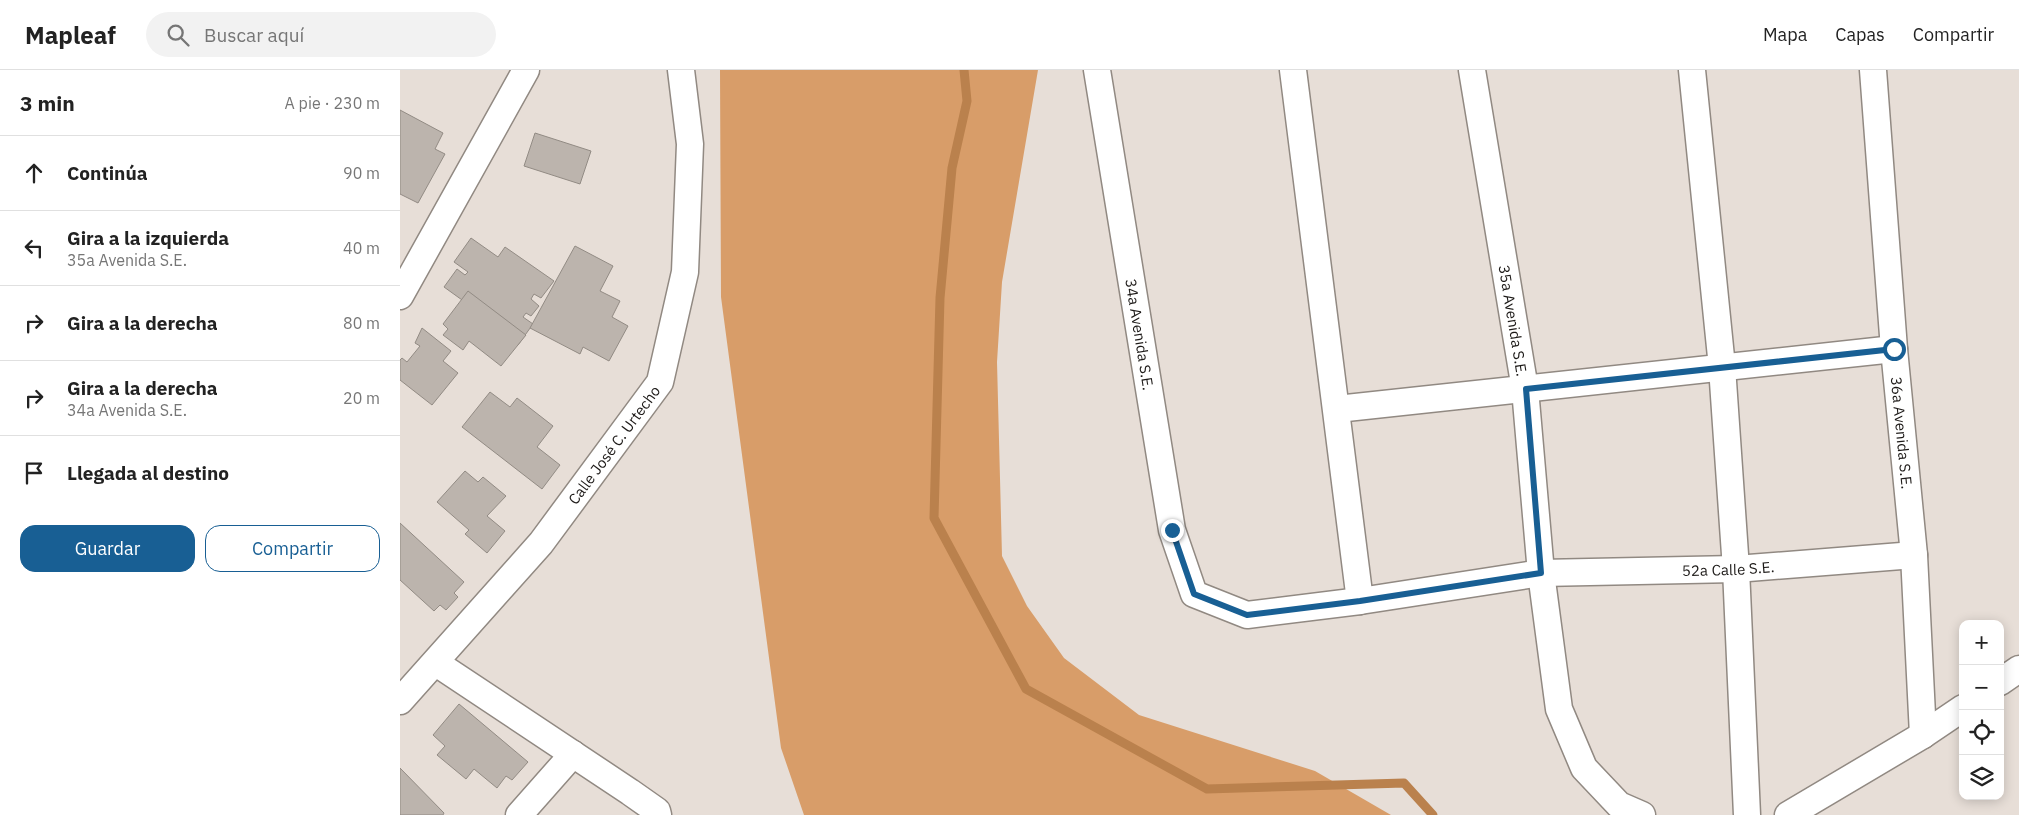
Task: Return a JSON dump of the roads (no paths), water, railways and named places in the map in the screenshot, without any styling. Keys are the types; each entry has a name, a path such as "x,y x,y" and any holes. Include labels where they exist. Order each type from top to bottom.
{"street":[{"path":"400,296 526,70"},
{"name":"Calle José C. Urtecho","path":"400,701 436,663 541,543 660,382 685,272 690,144 681,70"},
{"name":"34a Avenida S.E.","path":"1097,70 1172,530 1194,594"},
{"path":"1293,70 1360,601"},
{"name":"35a Avenida S.E.","path":"1472,70 1526,389 1541,573 1559,709 1584,768 1619,805 1642,815"},
{"path":"1692,70 1722,367 1736,569 1747,815"},
{"name":"36a Avenida S.E.","path":"1874,70 1894,349 1914,555 1923,735"},
{"path":"1337,409 1894,349"},
{"name":"52a Calle S.E.","path":"1194,594 1247,615 1360,601 1541,573 1736,569 1914,555"},
{"path":"436,663 637,797 656,811 658,815"},
{"path":"2004,679 2019,670"},
{"path":"1788,815 1923,735 1960,710"},
{"path":"519,815 573,754"}],"waterway":[{"path":"964,70 967,101 952,168 940,298 934,518 1026,689 1207,789 1404,783 1433,815"}]}
